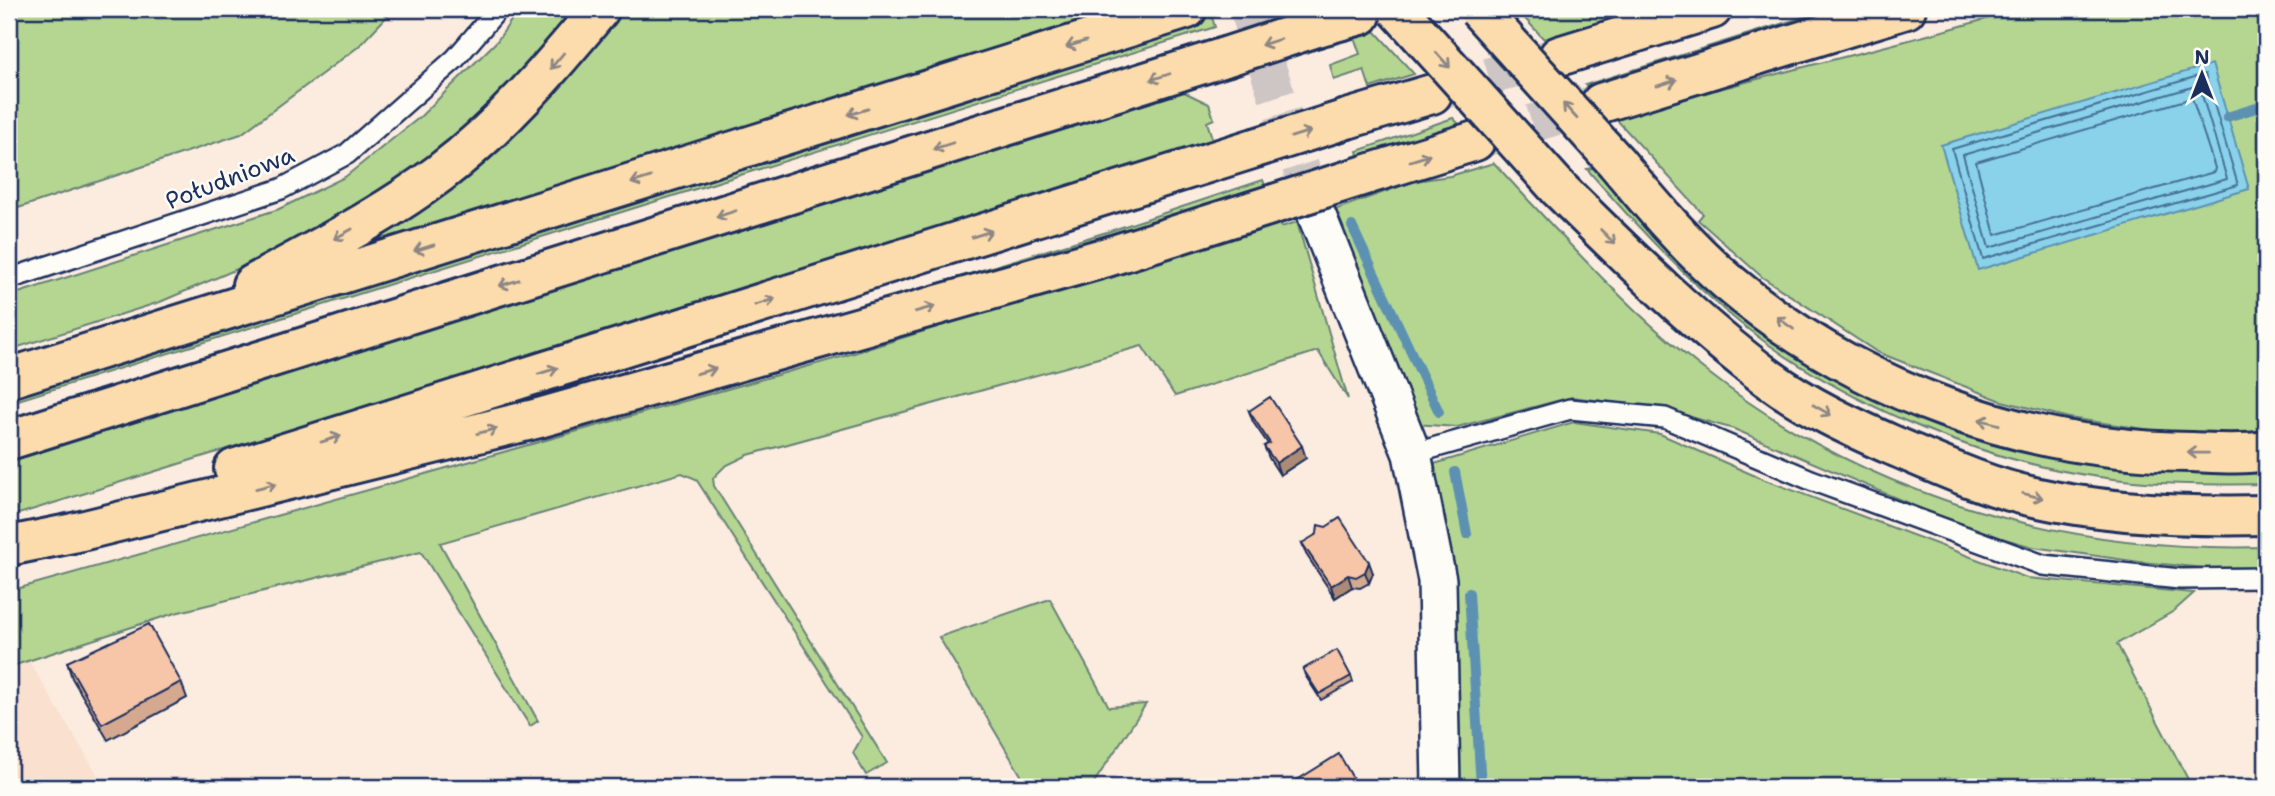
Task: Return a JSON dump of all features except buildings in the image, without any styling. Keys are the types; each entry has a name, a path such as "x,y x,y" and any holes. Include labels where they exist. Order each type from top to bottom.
{"highway":[{"path":"184,323 375,217 440,173 498,124 537,84 600,9"},
{"path":"9,377 1187,9"},
{"path":"1478,9 1670,226 1729,282 1772,314 1871,374 1959,414 2055,440 2151,452 2266,452"},
{"path":"1559,56 1712,9"},
{"path":"1601,103 1906,9"},
{"path":"9,440 1317,27 1379,12 1559,189 1707,329 1770,380 1850,427 1945,468 2032,497 2108,509 2190,517 2266,515"},
{"path":"9,540 1432,94"},
{"path":"9,546 86,530 539,418 1107,257 1475,141"}],"street":[{"path":"1317,216 1412,454 1437,580 1441,787"}],"lane":[{"name":"Południowa","path":"9,279 281,189 347,154 455,59 498,9"},
{"path":"1412,454 1570,409 1665,418 1811,480 2043,565 2180,579 2266,578"}],"shaded area":[{"path":"29,661 105,787 9,787 9,667"}],"green space":[{"path":"9,9 394,9 358,47 241,134 9,211"},
{"path":"519,9 578,9 456,143 381,197 267,256 160,302 9,350 9,296 279,209 345,177 420,117 497,41"},
{"path":"619,9 1128,9 399,239 348,250 448,189 505,144 568,77"},
{"path":"1516,9 1642,9 1544,39"},
{"path":"1829,9 1870,9 1594,95 1585,85"},
{"path":"2020,9 2266,9 2266,436 2179,434 2069,418 2002,401 1877,352 1762,277 1698,220 1703,214 1616,119"},
{"path":"1211,14 1215,27 9,403 9,389"},
{"path":"1375,31 1414,74 1370,88 1364,70 1334,80 1330,65 1360,54 1354,37"},
{"path":"1184,92 1209,104 1214,119 1207,122 1213,141 9,517 9,461"},
{"path":"1453,118 1462,127 1360,160 1357,151"},
{"path":"1494,163 1596,272 1677,348 1768,415 1833,452 1901,484 1971,508 2042,527 2116,540 2191,546 2266,547 2266,568 2228,570 2140,562 2033,547 1969,529 1734,429 1662,409 1572,397 1457,427 1415,424 1334,210 1415,181 1450,176"},
{"path":"1599,167 1751,313 2118,466 2187,471 2266,472 2266,484 2157,483 2092,476 2046,467 1952,440 1861,400 1777,351 1719,306 1660,249 1587,169"},
{"path":"1263,180 1267,191 1110,239 812,322 1110,231"},
{"path":"1279,220 1281,227 1297,222 1348,399 1318,351 1175,396 1142,346 748,455 725,466 713,478 714,486 887,763 866,775 853,753 862,737 696,479 682,473 440,543 538,721 530,726 421,552 175,613 9,667 9,591 841,357"},
{"path":"1574,422 1660,434 1760,478 2027,578 2194,593 2174,611 2117,644 2192,787 1453,787 1453,561 1431,465"},
{"path":"1050,599 1109,707 1146,704 1091,787 1028,787 939,637"}],"water":[{"path":"2212,64 2249,189 1978,270 1941,145"}],"waterway":[{"path":"2227,117 2266,105"},
{"path":"1352,226 1439,412"},
{"path":"1455,472 1467,534"},
{"path":"1469,593 1481,787"}],"tunnel":[{"path":"1248,9 1317,216"},
{"path":"1434,93 1557,56"},
{"path":"1477,140 1600,103"}]}
